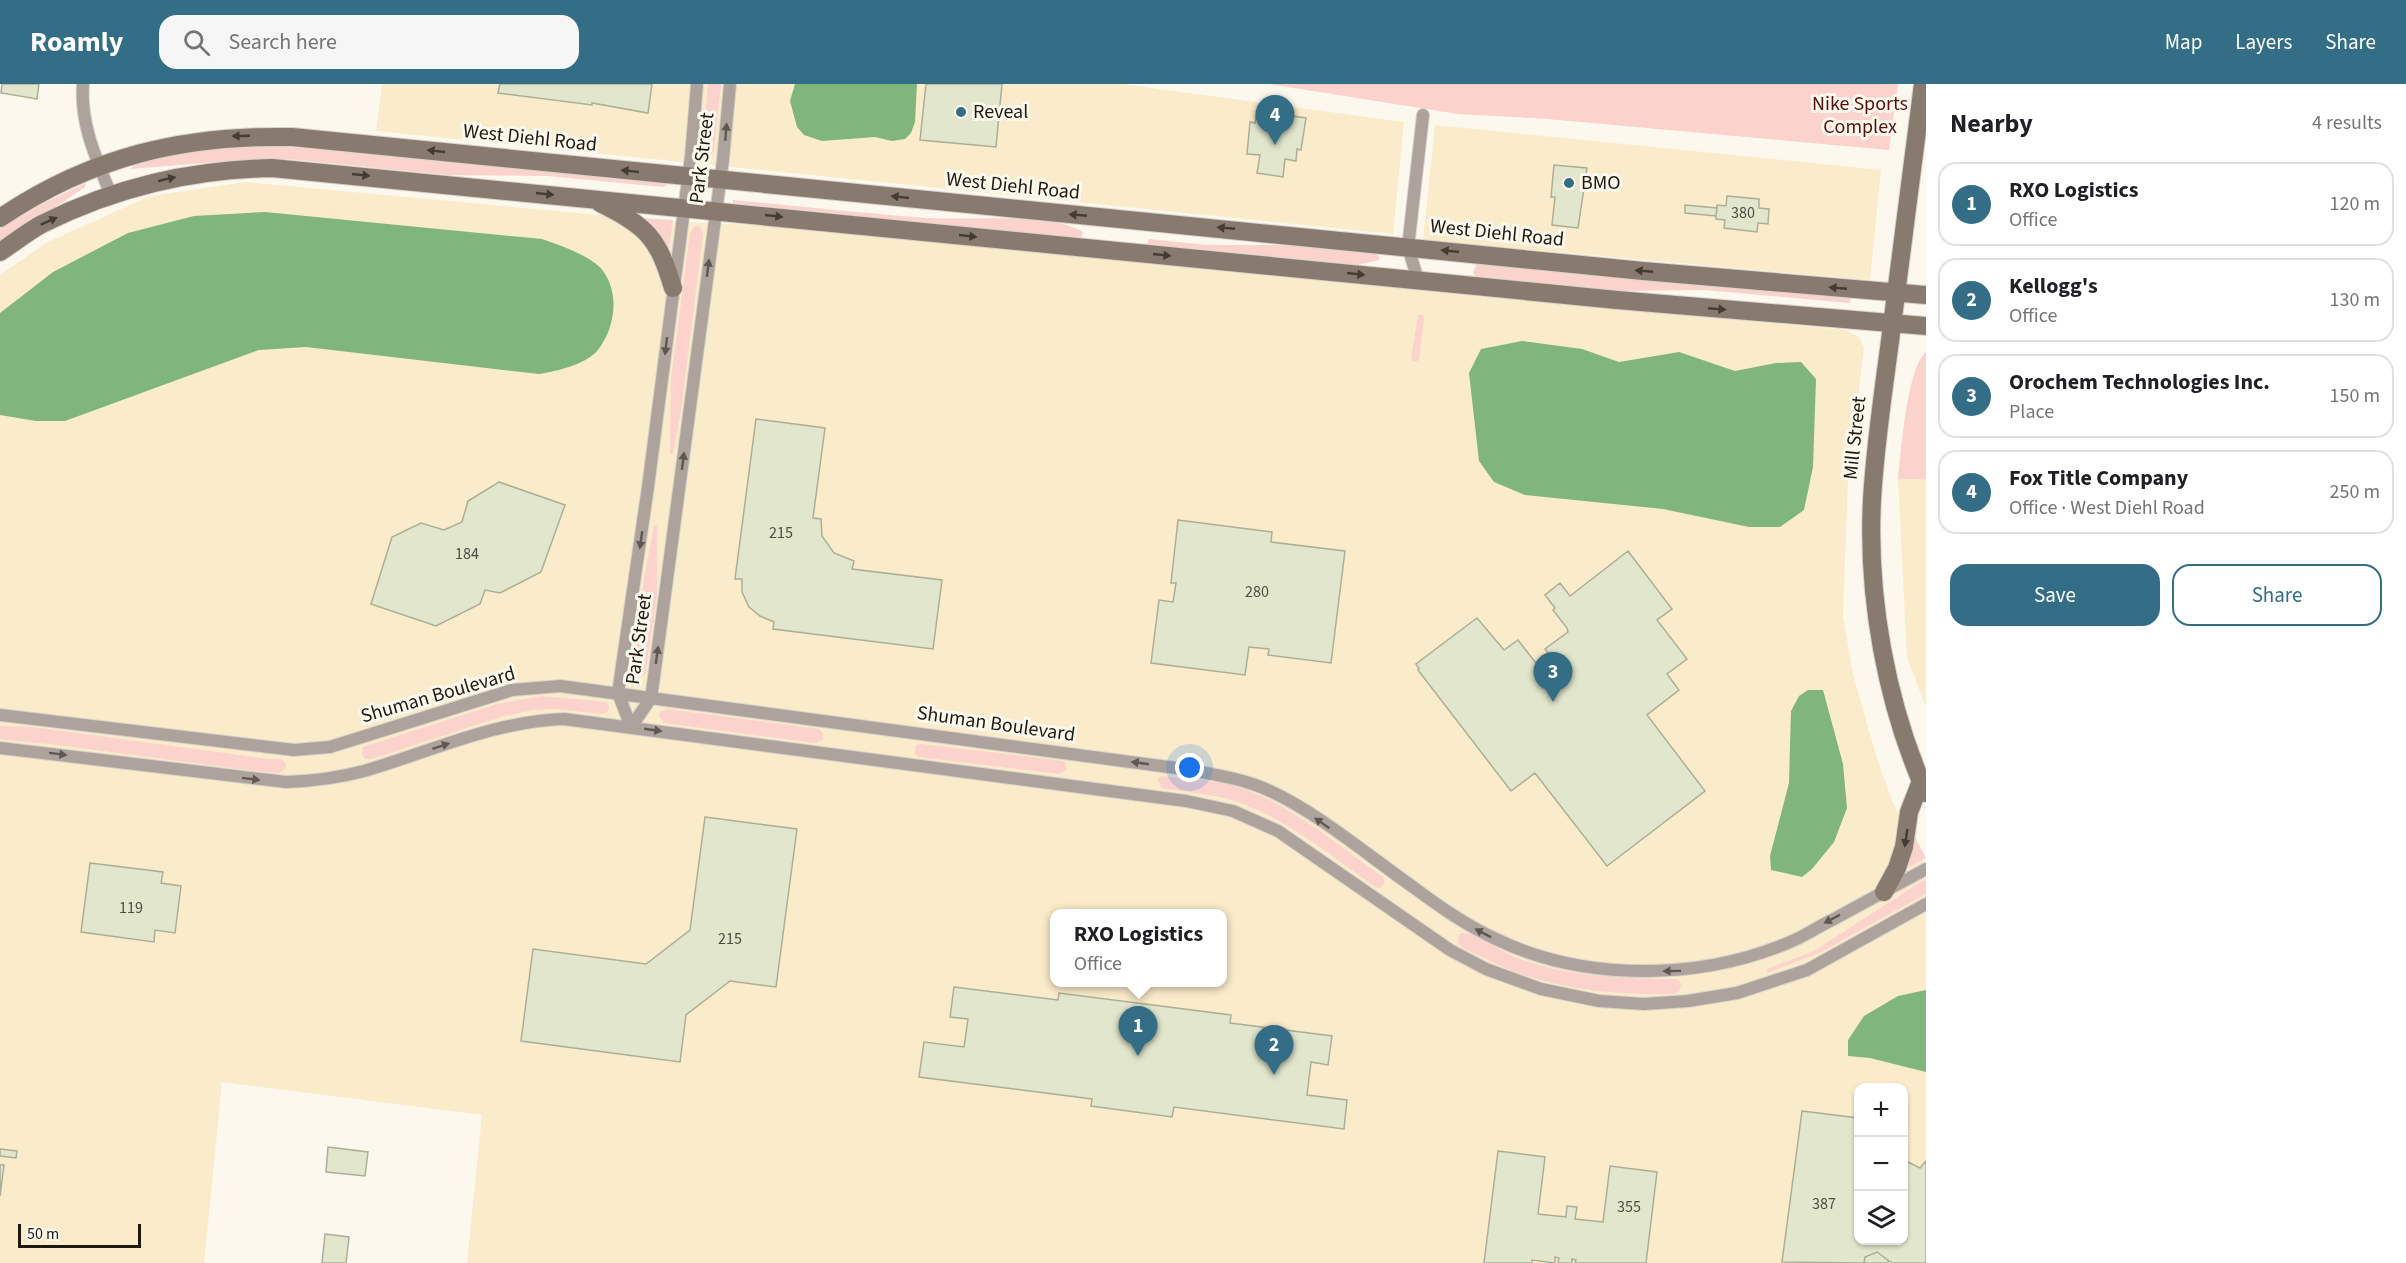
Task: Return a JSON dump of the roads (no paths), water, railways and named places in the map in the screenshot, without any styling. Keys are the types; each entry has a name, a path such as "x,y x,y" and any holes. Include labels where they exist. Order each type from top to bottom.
{"street":[{"path":"83,84 83,115 86,131 111,195"},
{"name":"Park Street","path":"631,727 618,693 674,288 698,84"},
{"name":"Park Street","path":"631,727 651,698 720,180 730,84"},
{"name":"Mill Street","path":"1923,84 1875,452 1872,557 1876,610 1892,689 1924,787"},
{"path":"1418,280 1408,247 1423,115"},
{"name":"West Diehl Road","path":"0,218 49,189 99,166 154,149 195,141 243,136 292,136 688,177 1926,295"},
{"path":"0,252 41,225 111,195 170,178 225,169 272,168 1418,280 1926,326"},
{"path":"591,199 625,216 649,235 663,256 674,288"},
{"name":"Shuman Boulevard","path":"0,716 294,750 330,747 512,690 560,686 1191,770 1244,781 1269,790 1297,805 1470,926 1500,942 1582,966 1633,971 1684,970 1730,962 1790,942 1926,869"},
{"path":"0,748 286,782 332,778 363,771 507,725 564,718 1186,801 1233,811 1278,831 1432,938 1486,969 1541,989 1599,1001 1644,1004 1688,1001 1737,993 1807,970 1926,904"},
{"path":"1884,892 1905,847 1910,812 1924,787"}],"place":[{"name":"Reveal","path":"961,112"},
{"name":"Fox Title Company","path":"1275,145"},
{"name":"BMO","path":"1569,183"},
{"name":"Orochem Technologies Inc.","path":"1553,702"},
{"name":"RXO Logistics","path":"1138,1056"},
{"name":"Kellogg's","path":"1274,1075"}],"park label":[{"name":"Nike Sports Complex","path":"1860,116"}]}
